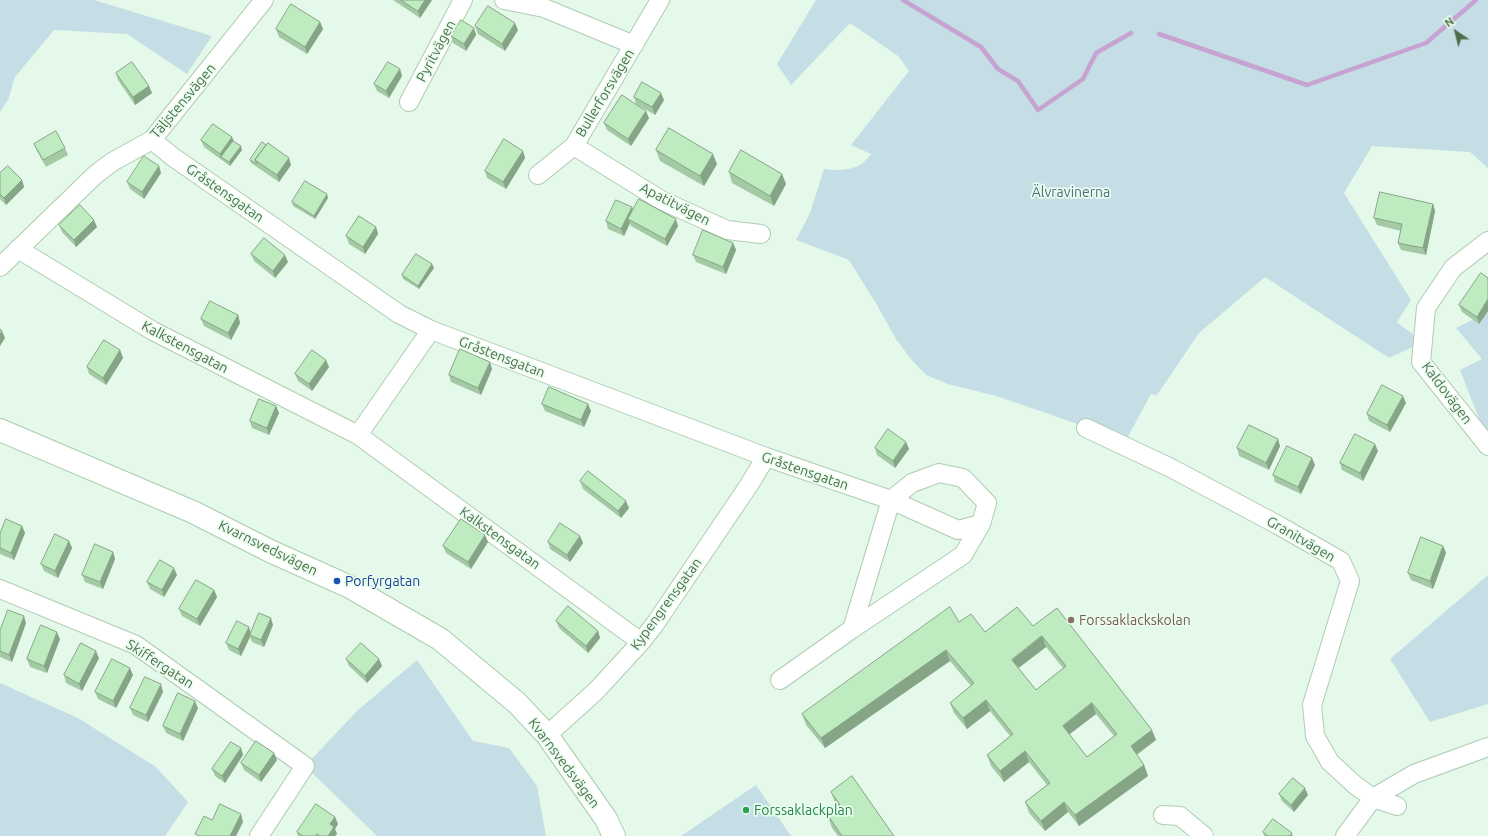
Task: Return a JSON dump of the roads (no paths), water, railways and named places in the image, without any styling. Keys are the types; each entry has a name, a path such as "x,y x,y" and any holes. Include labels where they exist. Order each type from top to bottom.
{"street":[{"name":"Täljstensvägen","path":"0,267 95,175 112,162 152,140 264,0"},
{"name":"Pyritvägen","path":"409,102 463,0"},
{"path":"504,0 544,8 634,45"},
{"name":"Bullerforsvägen","path":"538,175 574,146 660,0"},
{"name":"Gråstensgatan","path":"152,140 173,157 399,314 431,330 766,457 891,500 958,530 981,524"},
{"name":"Apatitvägen","path":"574,146 661,200 727,230 761,234"},
{"name":"Kaldovägen","path":"1488,241 1452,268 1426,308 1421,362 1488,446"},
{"name":"Kalkstensgatan","path":"18,249 153,331 358,435 641,642"},
{"path":"358,435 431,330"},
{"name":"Granitvägen","path":"1086,428 1170,468 1278,525 1341,562 1350,580 1312,705 1315,736 1330,762 1355,785 1374,798 1397,806"},
{"name":"Kvarnsvedsvägen","path":"0,430 193,512 270,551 350,587 440,639 517,703 547,735 606,819 614,836"},
{"name":"Kypengrensgatan","path":"547,735 596,691 641,642 655,624 766,457"},
{"path":"780,680 852,629 963,555 981,524 987,503 963,478 939,473 912,483 891,500 852,629"},
{"name":"Skiffergatan","path":"0,589 136,646 305,766 259,836"},
{"path":"1346,836 1374,798 1414,774 1488,747"},
{"path":"1163,815 1180,816 1204,836"}],"waterway":[{"path":"903,0 981,47 998,69 1018,81 1038,110 1083,79 1096,53 1131,33"},
{"path":"1159,34 1307,85 1426,43 1476,0"}],"place":[{"name":"Porfyrgatan","path":"337,581"},
{"name":"Forssaklackskolan","path":"1071,620"},
{"name":"Forssaklackplan","path":"746,810"}],"park label":[{"name":"Älvravinerna","path":"1071,192"}]}
